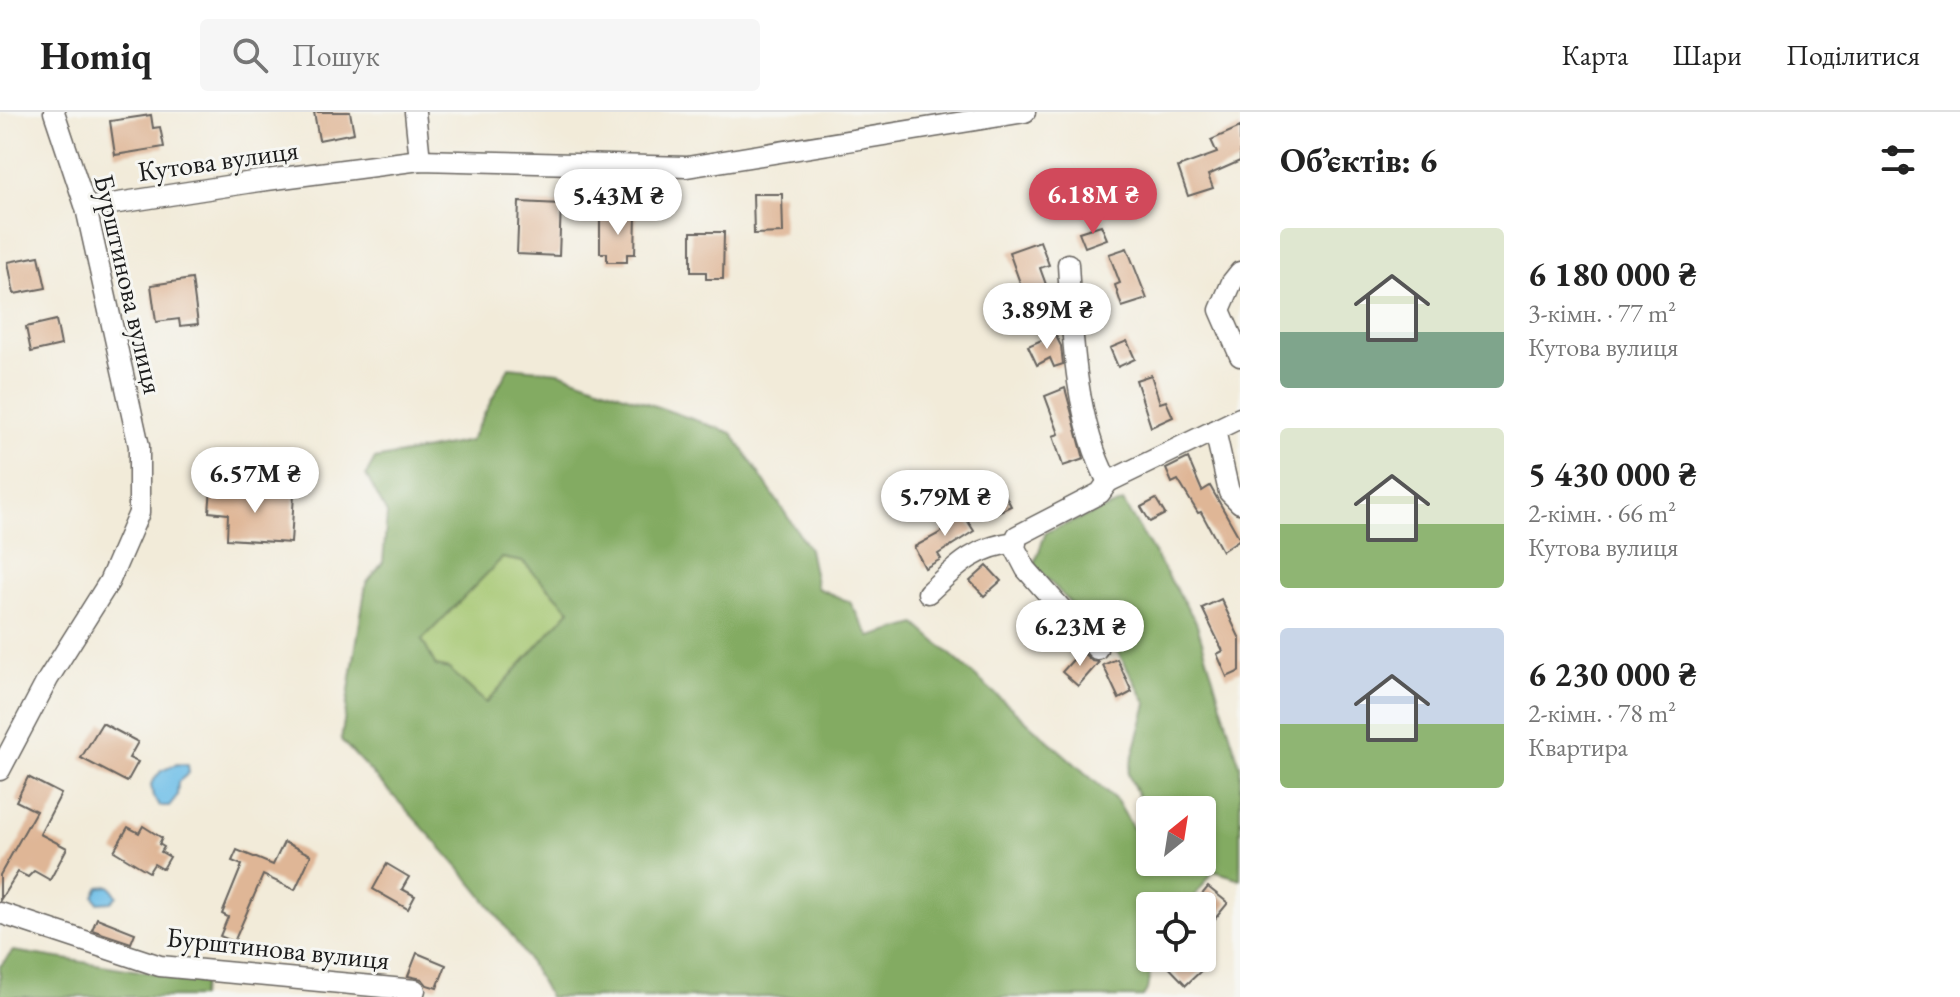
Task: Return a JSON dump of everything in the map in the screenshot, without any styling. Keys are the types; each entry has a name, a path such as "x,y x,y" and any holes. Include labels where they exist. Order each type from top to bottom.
{"street":[{"name":"Бурштинова вулиця","path":"0,770 48,679 109,582 139,513 139,446 86,208 54,112"},
{"path":"415,112 420,160"},
{"name":"Кутова вулиця","path":"86,208 420,160 687,167 1025,112"},
{"path":"1068,264 1076,363 1095,458 1108,482"},
{"path":"1240,272 1232,282 1220,310 1240,356"},
{"path":"1097,649 1026,569 1015,548 1017,536 1100,493 1108,482 1240,418"},
{"path":"1215,430 1229,492 1240,503"},
{"path":"928,593 968,556 994,545 1016,542"},
{"name":"Бурштинова вулиця","path":"0,913 160,966 415,990"}],"green space":[{"path":"509,367 559,372 732,433 809,549 817,588 850,602 870,637 916,624 1117,801 1136,833 1136,876 1210,876 1198,892 1136,892 1136,972 1150,972 1143,997 549,997 505,926 480,894 341,740 366,584 383,562 387,514 366,475 375,459 470,441","holes":["502,558 523,562 570,610 486,703 449,669 436,666 422,640"]},
{"path":"1123,502 1196,622 1240,766 1240,879 1216,872 1216,796 1138,796 1128,774 1147,704 1119,654 1034,565 1046,532"},
{"path":"502,558 523,562 570,610 486,703 449,669 436,666 422,640"},
{"path":"13,951 204,981 200,997 0,997 0,966"}],"water":[{"path":"177,764 188,765 189,773 178,782 177,796 169,806 160,806 153,797 151,784 161,771"},
{"path":"110,886 117,896 111,902 98,903 94,896 99,887"}],"building":[{"path":"314,112 350,112 354,133 319,140"},
{"path":"151,115 153,128 160,127 164,147 115,155 110,121"},
{"path":"1240,127 1240,161 1208,175 1213,188 1188,196 1178,167 1217,153 1211,140"},
{"path":"753,194 782,194 783,233 754,234"},
{"path":"519,202 561,204 559,256 517,254"},
{"path":"600,214 636,215 635,254 627,254 627,262 607,262 607,253 600,253"},
{"path":"1101,225 1107,239 1085,247 1079,232"},
{"path":"691,232 724,232 723,279 706,279 706,272 691,272"},
{"path":"1040,241 1049,265 1040,268 1053,304 1022,315 1016,297 1024,294 1009,252"},
{"path":"1127,248 1147,299 1122,307 1115,285 1120,283 1109,254"},
{"path":"39,256 46,288 14,294 8,262"},
{"path":"192,279 198,324 180,326 179,319 156,322 151,285"},
{"path":"56,320 61,345 31,352 26,327"},
{"path":"1055,334 1061,346 1063,364 1054,367 1050,358 1037,365 1028,346"},
{"path":"1127,341 1135,359 1118,367 1110,348"},
{"path":"1151,375 1160,403 1166,401 1173,417 1151,427 1136,380"},
{"path":"1065,388 1084,459 1063,466 1053,436 1059,434 1045,396"},
{"path":"1188,458 1202,491 1210,486 1240,539 1222,551 1201,512 1198,513 1178,480 1172,483 1166,469"},
{"path":"998,481 1011,506 998,512 986,488"},
{"path":"211,489 294,494 291,543 227,539 228,514 209,512"},
{"path":"1156,499 1165,514 1150,522 1141,507"},
{"path":"958,506 974,531 938,554 941,559 925,568 914,547 949,528 942,517"},
{"path":"987,566 1001,581 984,596 970,581"},
{"path":"1221,599 1240,639 1240,671 1227,677 1217,654 1223,651 1202,608"},
{"path":"1048,614 1064,632 1047,650 1029,633"},
{"path":"1081,651 1092,661 1099,662 1078,686 1062,672"},
{"path":"1117,659 1132,692 1119,699 1103,665"},
{"path":"102,723 138,742 129,758 138,762 127,782 81,758"},
{"path":"28,777 61,794 40,834 67,848 50,880 34,871 28,877 18,872 0,900 0,875 36,811 16,801"},
{"path":"143,826 162,838 159,844 164,847 161,852 170,857 163,869 154,864 149,872 114,851 128,827 139,833"},
{"path":"284,842 311,855 295,890 263,875 234,942 220,936 228,917 222,914 242,865 232,861 237,850 273,865"},
{"path":"387,864 409,877 402,889 415,896 408,909 373,889"},
{"path":"1216,893 1228,903 1216,918"},
{"path":"97,918 135,933 131,943 92,930"},
{"path":"417,953 446,965 437,988 427,985 422,979 408,976"},
{"path":"1173,972 1200,972 1186,985"}]}
